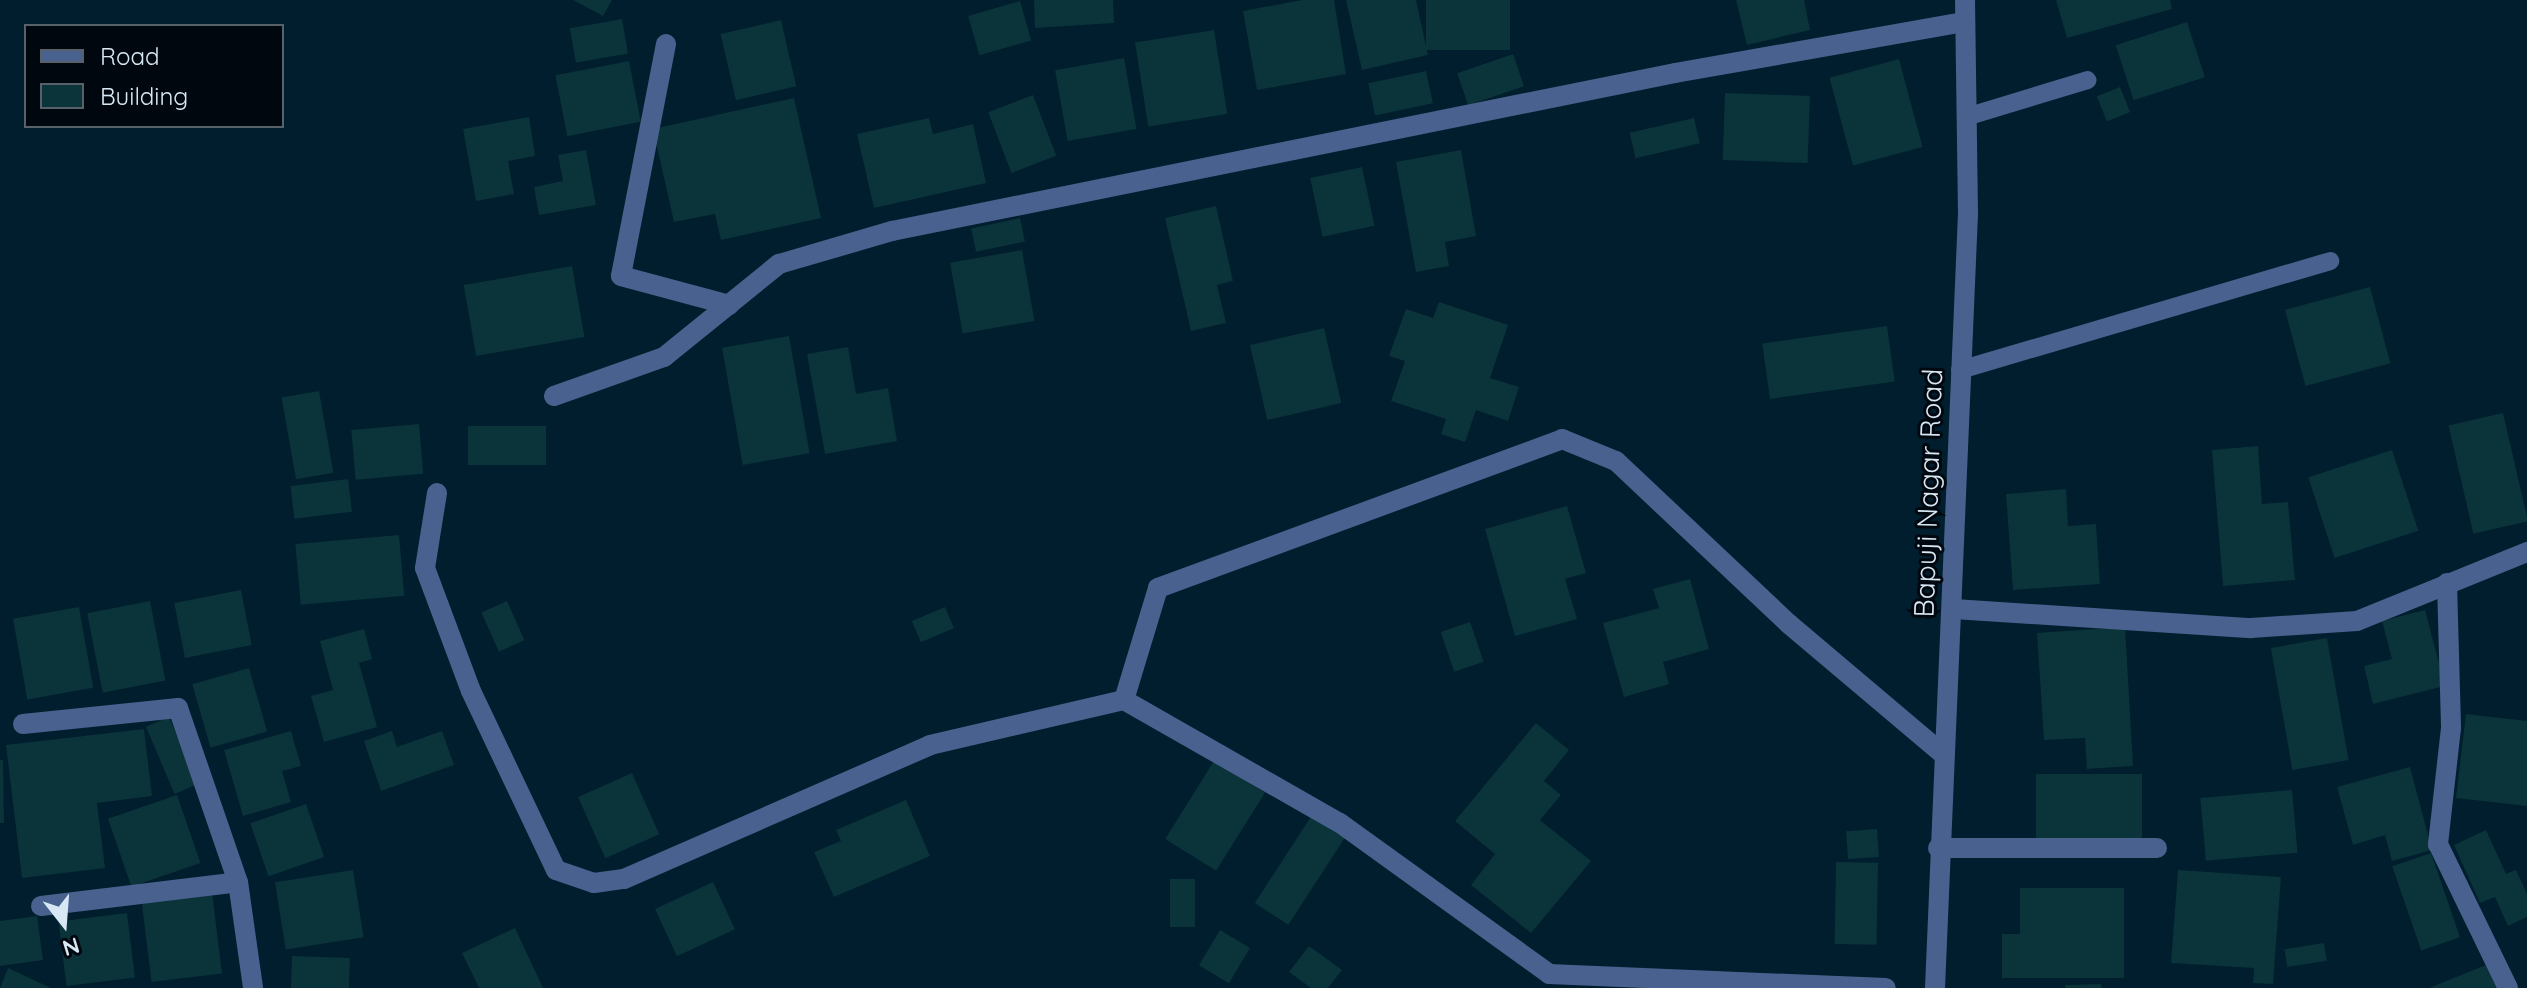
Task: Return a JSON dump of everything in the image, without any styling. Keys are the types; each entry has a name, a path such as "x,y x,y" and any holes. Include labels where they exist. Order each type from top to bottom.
{"street":[{"name":"Bapuji Nagar Road","path":"1935,988 1938,848 1954,609 1966,117 1965,0"},
{"path":"554,396 664,357 779,264 892,231 1965,22"},
{"path":"666,44 621,276 729,305"},
{"path":"1124,700 1158,588 1562,439 1616,461 1789,624 1943,754"},
{"path":"437,493 425,568 471,691 556,870 594,883 624,879 930,745 1124,700 1340,823 1549,974 1886,988"},
{"path":"1954,609 2251,628 2375,617 2447,583 2527,552"},
{"path":"2447,583 2451,728 2438,844 2508,988"},
{"path":"23,724 178,708 238,882 253,988"},
{"path":"1938,848 2157,848"},
{"path":"41,906 238,882"}],"lane":[{"path":"1966,117 2088,80"},
{"path":"1960,370 2330,261"}],"building":[{"path":"573,0 612,0 603,16"},
{"path":"1034,0 1113,0 1114,23 1035,28"},
{"path":"1302,0 1334,0 1346,74 1257,90 1243,11"},
{"path":"1346,0 1416,0 1428,55 1362,70"},
{"path":"1426,0 1510,0 1510,50 1426,50"},
{"path":"1736,0 1804,0 1810,30 1747,45"},
{"path":"2056,0 2170,0 2172,9 2067,38"},
{"path":"1020,1 1031,40 979,55 968,16"},
{"path":"622,19 628,53 576,63 570,28"},
{"path":"781,20 796,86 736,100 721,34"},
{"path":"2187,22 2205,77 2134,100 2116,45"},
{"path":"1214,30 1227,114 1148,126 1135,43"},
{"path":"1513,54 1524,86 1468,105 1457,73"},
{"path":"1124,58 1137,129 1068,141 1055,70"},
{"path":"1899,59 1923,147 1853,166 1829,78"},
{"path":"629,61 641,122 567,136 555,75"},
{"path":"1426,71 1433,103 1375,116 1368,83"},
{"path":"2120,87 2130,112 2107,121 2097,96"},
{"path":"1725,93 1810,96 1808,163 1723,160"},
{"path":"1033,95 1056,156 1011,173 988,112"},
{"path":"794,98 821,218 721,240 715,214 674,222 653,129"},
{"path":"529,117 535,156 508,161 514,194 476,201 463,129"},
{"path":"929,118 933,134 973,124 986,183 874,208 857,134"},
{"path":"1694,118 1700,143 1636,158 1630,133"},
{"path":"586,150 596,205 539,215 534,187 563,181 558,155"},
{"path":"1461,150 1476,236 1445,242 1449,266 1416,272 1396,162"},
{"path":"1362,167 1374,226 1323,237 1310,178"},
{"path":"1216,206 1233,281 1217,285 1226,323 1191,331 1165,218"},
{"path":"1020,218 1025,241 976,252 971,228"},
{"path":"1022,250 1035,321 963,334 950,263"},
{"path":"572,266 585,337 476,356 464,285"},
{"path":"2370,287 2390,363 2305,386 2285,310"},
{"path":"1439,302 1508,325 1490,378 1519,387 1508,421 1476,410 1465,442 1441,434 1446,419 1391,401 1405,361 1389,356 1406,309 1433,318"},
{"path":"1887,326 1895,381 1770,399 1762,344"},
{"path":"1324,328 1341,403 1267,420 1250,345"},
{"path":"789,336 810,453 743,465 722,348"},
{"path":"848,347 856,394 888,388 897,441 825,454 807,354"},
{"path":"319,391 333,473 296,479 282,398"},
{"path":"2503,413 2527,521 2473,534 2448,426"},
{"path":"419,424 423,474 356,480 351,430"},
{"path":"468,426 546,426 546,465 468,465"},
{"path":"2258,446 2262,504 2288,502 2295,580 2223,586 2212,450"},
{"path":"2392,450 2418,531 2335,558 2308,477"},
{"path":"348,479 352,512 294,519 290,486"},
{"path":"2066,489 2068,526 2096,524 2100,584 2013,590 2006,494"},
{"path":"1567,506 1586,573 1565,579 1577,619 1515,636 1485,529"},
{"path":"399,535 404,596 301,605 295,544"},
{"path":"1690,579 1709,649 1663,662 1669,684 1624,697 1603,623 1659,608 1653,589"},
{"path":"241,590 252,645 185,658 174,603"},
{"path":"150,601 165,681 103,693 87,613"},
{"path":"507,601 524,640 499,652 481,612"},
{"path":"79,607 93,688 27,699 13,619"},
{"path":"945,607 954,628 921,642 912,621"},
{"path":"2425,610 2445,686 2373,704 2364,666 2392,659 2382,621"},
{"path":"1470,622 1484,662 1454,672 1441,632"},
{"path":"2125,627 2133,766 2087,769 2085,738 2044,740 2037,633"},
{"path":"364,629 372,659 359,663 377,727 324,742 311,696 333,690 320,641"},
{"path":"2327,638 2349,760 2292,770 2271,648"},
{"path":"249,668 267,731 210,748 192,684"},
{"path":"2466,714 2527,721 2527,806 2456,798"},
{"path":"169,717 198,784 175,794 146,727"},
{"path":"1536,723 1569,750 1544,781 1561,795 1540,820 1591,861 1531,933 1471,885 1495,854 1455,821"},
{"path":"144,729 152,796 97,803 105,868 22,878 6,745"},
{"path":"291,731 301,766 282,771 291,802 243,816 224,750"},
{"path":"392,731 397,747 442,731 454,765 381,791 364,741"},
{"path":"0,760 3,760 4,823 0,823"},
{"path":"1214,761 1265,793 1216,871 1165,839"},
{"path":"2410,767 2432,850 2392,861 2385,835 2353,845 2337,787"},
{"path":"632,773 659,834 605,858 578,797"},
{"path":"2036,774 2142,774 2142,840 2036,840"},
{"path":"2292,790 2297,853 2206,861 2200,798"},
{"path":"177,795 200,863 131,887 108,819"},
{"path":"906,800 930,856 834,897 814,852 841,841 836,830"},
{"path":"306,804 324,857 268,876 250,823"},
{"path":"1312,815 1346,837 1288,925 1255,903"},
{"path":"1877,829 1879,857 1848,859 1846,831"},
{"path":"2486,830 2506,874 2516,870 2527,894 2527,917 2508,926 2495,897 2480,903 2454,845"},
{"path":"2431,853 2460,937 2421,950 2392,866"},
{"path":"1836,862 1878,863 1877,945 1835,944"},
{"path":"353,870 364,937 286,950 275,882"},
{"path":"2178,870 2281,877 2273,984 2253,983 2254,968 2171,963"},
{"path":"1170,879 1195,879 1195,927 1170,927"},
{"path":"713,882 735,929 677,956 655,909"},
{"path":"2020,888 2124,888 2124,978 2002,978 2002,934 2020,934"},
{"path":"212,892 222,973 152,982 142,901"},
{"path":"127,913 135,978 66,986 59,921"},
{"path":"37,916 43,960 0,966 0,921"},
{"path":"515,928 543,988 479,988 462,953"},
{"path":"1220,930 1250,948 1229,983 1199,965"},
{"path":"2324,943 2327,961 2287,967 2284,949"},
{"path":"1309,946 1342,970 1328,988 1311,988 1289,972"},
{"path":"292,956 350,958 349,988 291,988"},
{"path":"2491,963 2501,988 2429,988"},
{"path":"8,968 51,988 0,988"},
{"path":"2101,984 2102,988 2065,988 2065,985"}]}
